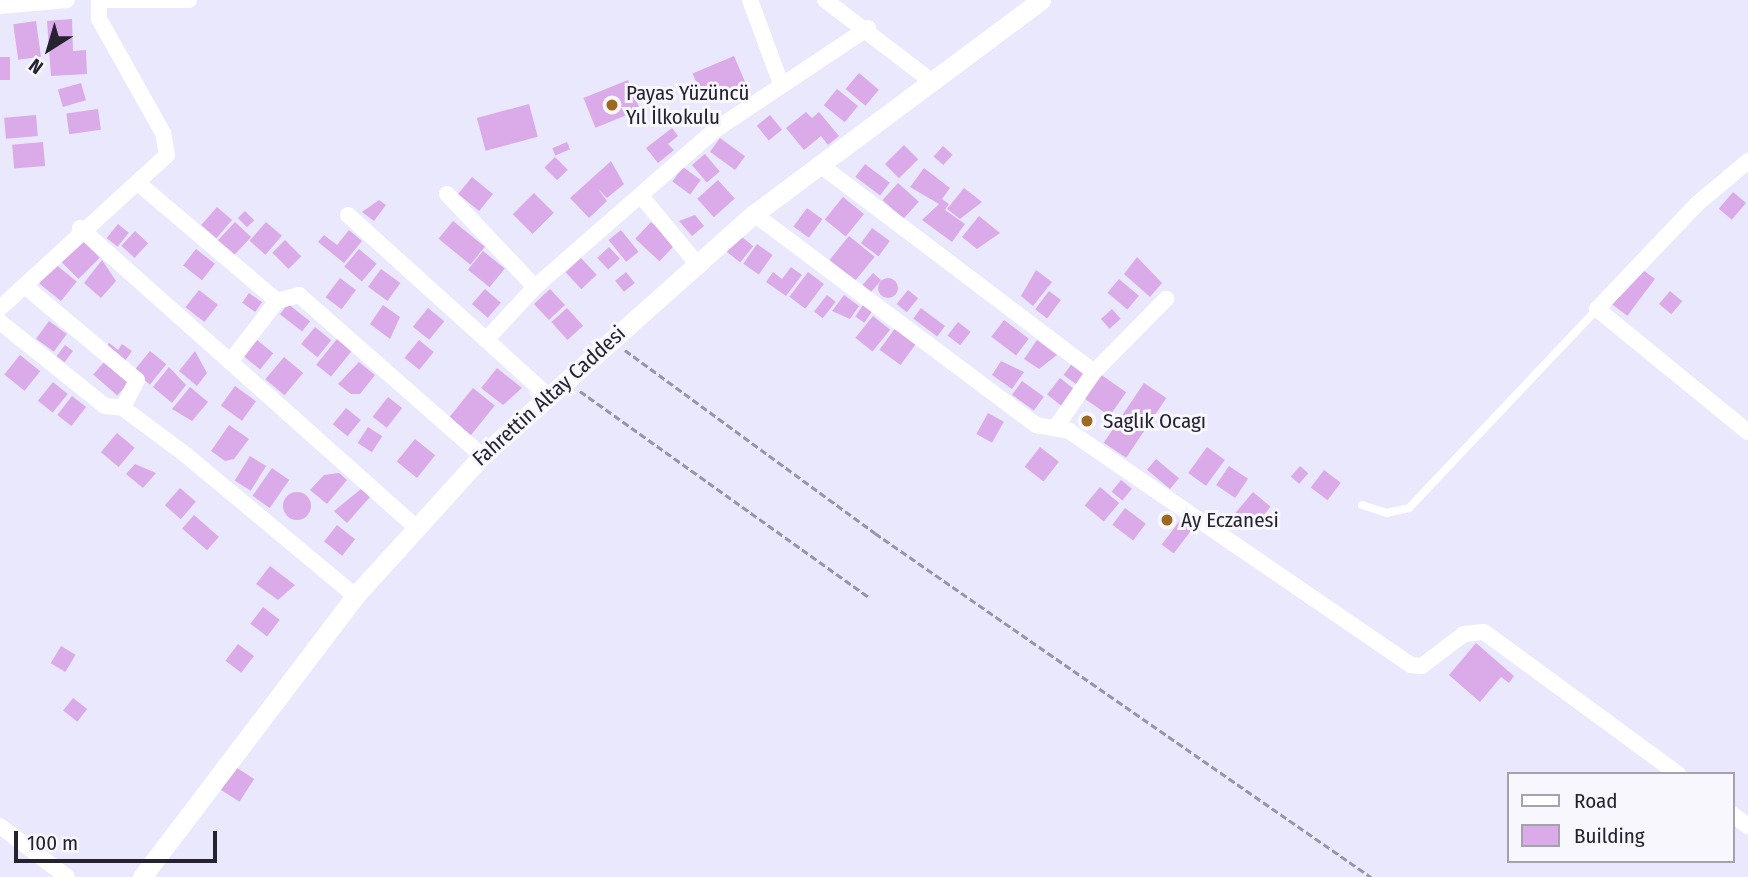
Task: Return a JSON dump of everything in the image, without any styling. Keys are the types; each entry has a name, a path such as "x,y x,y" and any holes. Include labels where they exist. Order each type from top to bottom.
{"street":[{"path":"0,6 67,0"},
{"path":"0,308 26,287 80,228 138,183 167,155 167,144 99,19 99,0"},
{"path":"106,0 189,0"},
{"path":"750,0 782,84"},
{"path":"825,0 868,29 933,83"},
{"name":"Fahrettin Altay Caddesi","path":"142,877 355,596 415,526 482,456 565,377 699,265 754,214 1041,0"},
{"path":"486,340 535,287 715,130 868,29"},
{"path":"819,164 1094,372"},
{"path":"1746,168 1696,204 1597,309 1748,432"},
{"path":"138,183 277,301"},
{"path":"447,194 535,287"},
{"path":"641,197 699,265"},
{"path":"754,214 1036,425 1056,427 1411,665 1422,666 1464,634 1484,632 1675,772"},
{"path":"348,215 546,394"},
{"path":"80,228 415,526"},
{"path":"26,287 137,380 123,408"},
{"path":"230,362 277,301 299,295 482,456"},
{"path":"1056,427 1094,372 1166,299"},
{"path":"0,322 105,406 123,408 355,596"},
{"path":"0,826 67,877"}],"lane":[{"path":"1362,505 1387,513 1409,508 1597,309"}],"path":[{"path":"610,339 863,525 1371,877"},
{"path":"565,377 870,598"}],"building":[{"path":"72,19 73,51 86,50 87,74 51,76 47,21"},
{"path":"36,21 41,57 18,60 13,24"},
{"path":"734,56 746,84 704,101 693,74"},
{"path":"0,57 10,57 10,80 0,80"},
{"path":"859,73 879,90 865,106 846,89"},
{"name":"Payas Yüzüncü Yıl İlkokulu","path":"628,80 640,110 595,128 583,98"},
{"path":"81,83 86,100 63,107 58,90"},
{"path":"837,89 858,106 845,122 824,105"},
{"path":"529,104 538,137 486,151 477,118"},
{"path":"98,109 101,130 69,134 66,113"},
{"path":"806,112 812,118 819,112 839,136 828,145 821,136 804,150 786,128"},
{"path":"36,115 38,136 6,139 4,118"},
{"path":"770,115 782,130 769,140 757,126"},
{"path":"672,128 678,136 668,144 674,150 658,163 646,148"},
{"path":"720,138 745,156 735,170 710,152"},
{"path":"43,142 45,166 14,169 12,145"},
{"path":"567,142 570,149 555,156 552,148"},
{"path":"904,145 918,159 899,178 885,164"},
{"path":"943,146 953,155 943,165 934,156"},
{"path":"705,154 720,172 707,183 692,165"},
{"path":"555,157 568,170 557,180 544,168"},
{"path":"611,161 624,184 607,198 598,189 607,201 589,218 570,198"},
{"path":"865,164 890,183 880,195 855,177"},
{"path":"683,167 701,180 690,194 672,182"},
{"path":"924,168 950,188 942,199 949,204 945,210 965,224 952,242 922,220 939,204 910,187"},
{"path":"472,177 493,194 479,211 458,194"},
{"path":"718,180 735,199 714,217 697,199"},
{"path":"898,183 919,202 903,219 883,200"},
{"path":"964,188 982,202 960,219 947,209"},
{"path":"1733,192 1746,203 1732,220 1719,209"},
{"path":"534,193 554,213 533,234 513,214"},
{"path":"843,197 864,214 846,237 825,220"},
{"path":"379,200 386,205 374,221 362,212"},
{"path":"217,207 232,220 216,238 201,225"},
{"path":"807,208 822,219 809,238 793,227"},
{"path":"245,211 254,220 247,227 238,218"},
{"path":"695,215 704,226 692,236 679,221"},
{"path":"979,216 1000,233 977,249 962,237"},
{"path":"453,221 485,247 470,265 439,239"},
{"path":"235,222 251,237 233,256 217,241"},
{"path":"266,222 282,236 265,255 250,241"},
{"path":"651,222 675,245 659,261 635,239"},
{"path":"118,224 129,233 118,247 107,238"},
{"path":"872,228 890,241 879,256 861,243"},
{"path":"349,230 362,241 344,263 318,242 324,235 337,245"},
{"path":"621,230 639,252 626,262 609,240"},
{"path":"135,231 148,243 135,258 121,246"},
{"path":"737,233 753,246 740,263 724,249"},
{"path":"849,236 875,257 855,281 829,260"},
{"path":"82,240 100,258 78,279 61,261"},
{"path":"285,240 301,256 289,269 272,253"},
{"path":"757,244 773,255 759,275 743,264"},
{"path":"609,247 620,259 608,270 597,258"},
{"path":"196,249 215,264 202,280 183,266"},
{"path":"359,249 377,264 362,281 344,267"},
{"path":"483,251 505,269 490,287 468,270"},
{"path":"1137,257 1162,283 1150,297 1124,274"},
{"path":"581,258 597,275 581,289 566,272"},
{"path":"102,260 116,281 101,298 84,283"},
{"path":"55,264 77,282 61,301 39,283"},
{"path":"791,267 802,275 786,296 766,282 773,272 782,279"},
{"path":"1639,267 1655,279 1627,316 1611,304"},
{"path":"381,269 400,283 387,301 368,287"},
{"path":"1036,270 1052,282 1033,306 1021,296"},
{"path":"626,272 635,283 624,292 615,281"},
{"path":"808,272 824,284 805,309 789,297"},
{"path":"873,273 881,280 871,292 863,285"},
{"path":"340,278 356,290 342,309 326,297"},
{"path":"888,278 895,281 898,288 895,295 888,298 881,295 878,288 881,281"},
{"path":"1119,279 1139,296 1127,310 1107,293"},
{"path":"485,289 501,303 488,318 472,304"},
{"path":"550,289 565,305 549,320 534,304"},
{"path":"199,290 218,305 204,322 185,307"},
{"path":"908,290 918,298 907,312 897,304"},
{"path":"1049,291 1061,300 1047,318 1035,309"},
{"path":"1670,291 1682,301 1671,314 1659,304"},
{"path":"249,293 262,302 255,312 242,303"},
{"path":"827,295 836,302 823,318 814,312"},
{"path":"844,295 859,306 850,319 832,311"},
{"path":"288,304 310,321 302,331 280,314"},
{"path":"383,305 400,317 390,339 370,324"},
{"path":"863,305 872,311 864,323 855,317"},
{"path":"428,308 444,321 429,340 413,327"},
{"path":"567,308 583,326 567,340 551,322"},
{"path":"921,308 945,326 937,336 913,318"},
{"path":"1112,309 1121,319 1110,329 1101,319"},
{"path":"873,316 890,330 872,352 855,338"},
{"path":"1004,320 1029,339 1016,355 991,337"},
{"path":"49,321 67,334 54,352 36,339"},
{"path":"958,322 971,332 960,345 948,335"},
{"path":"315,327 331,340 317,357 301,344"},
{"path":"896,327 917,342 901,365 880,350"},
{"path":"337,339 352,351 331,377 316,365"},
{"path":"257,340 273,353 260,370 244,356"},
{"path":"419,340 434,352 419,370 405,358"},
{"path":"1037,340 1057,355 1039,369 1024,359"},
{"path":"109,343 118,350 122,344 132,351 125,361 105,348"},
{"path":"65,345 73,351 65,362 57,356"},
{"path":"150,351 166,364 150,384 134,371"},
{"path":"195,351 207,373 197,386 179,371"},
{"path":"20,355 40,371 24,391 4,374"},
{"path":"284,357 303,373 285,395 265,379"},
{"path":"105,361 129,382 117,396 93,375"},
{"path":"1001,361 1024,372 1012,389 992,375"},
{"path":"359,362 375,375 360,394 351,394 338,384"},
{"path":"1073,362 1087,372 1077,385 1064,375"},
{"path":"169,367 186,385 172,403 153,387"},
{"path":"497,368 522,388 503,405 481,388"},
{"path":"1100,374 1126,392 1110,416 1083,398"},
{"path":"1060,378 1074,389 1061,406 1047,395"},
{"path":"1022,381 1044,397 1034,411 1012,395"},
{"path":"53,382 68,394 53,413 38,401"},
{"path":"1144,383 1166,398 1126,458 1104,443"},
{"path":"235,386 256,401 242,421 221,405"},
{"path":"190,387 208,402 192,421 172,409"},
{"path":"473,388 495,406 471,435 449,418"},
{"path":"72,396 86,407 71,426 57,415"},
{"path":"388,397 402,408 387,428 373,417"},
{"path":"346,408 361,420 348,436 333,424"},
{"path":"988,413 1004,422 992,443 976,434"},
{"path":"229,425 249,439 234,459 225,461 211,451"},
{"path":"368,427 382,436 372,452 358,443"},
{"path":"117,433 135,448 119,467 101,452"},
{"path":"415,439 435,455 417,478 397,462"},
{"path":"1040,447 1059,462 1044,481 1025,467"},
{"path":"1207,447 1225,460 1206,486 1188,473"},
{"path":"250,456 266,466 251,491 235,481"},
{"path":"1156,459 1179,478 1170,489 1147,470"},
{"path":"135,464 156,473 143,488 126,474"},
{"path":"1229,466 1248,479 1235,498 1216,485"},
{"path":"1300,466 1308,473 1299,484 1291,477"},
{"path":"272,468 289,480 270,508 252,496"},
{"path":"1324,470 1341,483 1328,500 1311,488"},
{"path":"339,473 347,480 327,504 310,490 324,475"},
{"path":"1121,480 1132,489 1122,500 1112,492"},
{"path":"1100,487 1119,503 1104,521 1085,505"},
{"path":"180,488 196,502 181,519 165,505"},
{"path":"361,489 370,497 347,523 334,511"},
{"path":"297,492 307,496 311,506 307,516 297,520 287,516 283,506 287,496"},
{"path":"1253,492 1271,507 1253,527 1236,513"},
{"path":"1125,508 1146,524 1133,540 1112,525"},
{"path":"194,515 219,537 207,550 182,529"},
{"path":"1181,519 1193,528 1174,554 1162,545"},
{"path":"337,525 355,539 342,556 324,542"},
{"path":"270,566 295,585 278,600 256,584"},
{"path":"263,607 280,620 267,636 250,624"},
{"path":"1476,643 1514,676 1509,683 1501,677 1480,702 1449,675"},
{"path":"238,644 254,656 241,673 225,661"},
{"path":"61,646 76,655 65,672 51,663"},
{"path":"73,698 87,709 77,722 63,711"},
{"path":"234,766 254,779 239,802 219,789"}],"place":[{"name":"Payas Yüzüncü Yıl İlkokulu","path":"612,105"},
{"name":"Saglık Ocagı","path":"1087,421"},
{"name":"Ay Eczanesi","path":"1167,520"}]}
